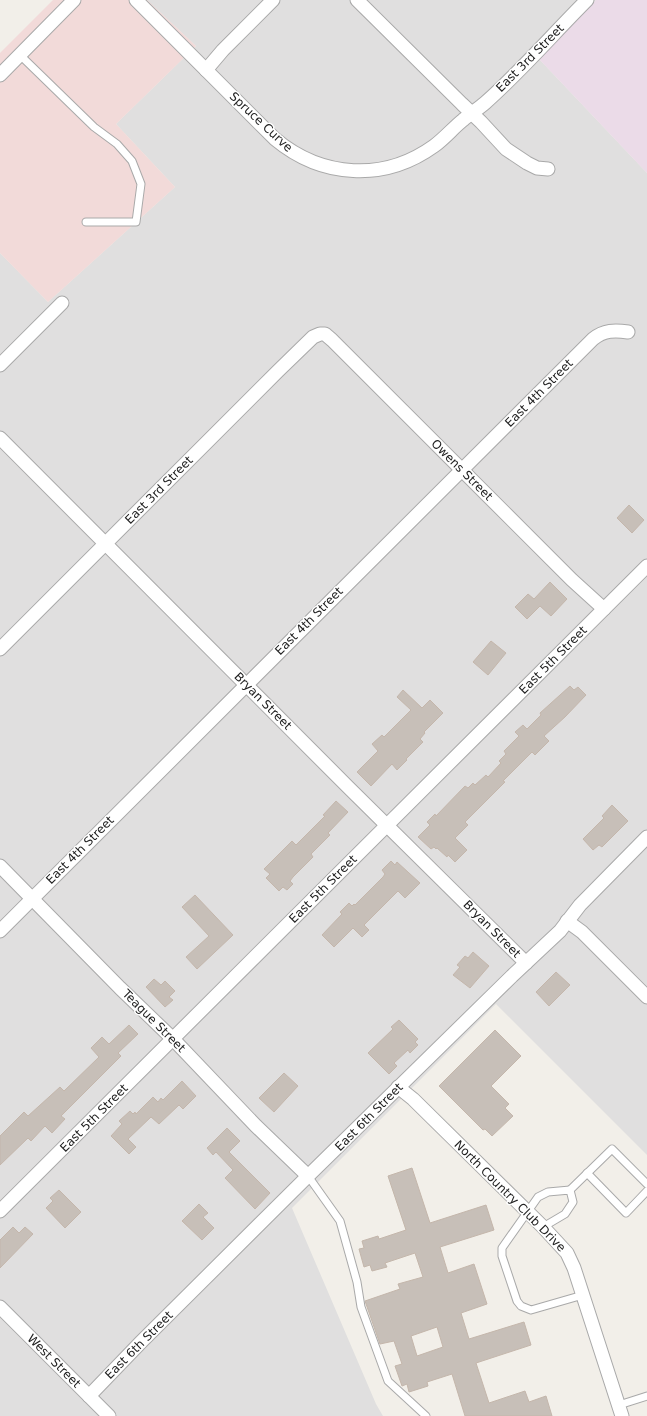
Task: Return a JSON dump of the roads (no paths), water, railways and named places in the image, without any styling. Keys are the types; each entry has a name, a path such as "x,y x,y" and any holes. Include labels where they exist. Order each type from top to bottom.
{"street":[{"path":"0,75 74,0"},
{"name":"Spruce Curve","path":"136,0 275,139 286,148 309,161 342,170 358,172 375,170 409,160 434,146 472,113"},
{"path":"206,70 223,50 273,0"},
{"path":"357,0 472,113 506,149 515,156 537,168 548,169"},
{"name":"East 3rd Street","path":"472,113 495,94 587,0"},
{"path":"0,366 62,303"},
{"name":"East 4th Street","path":"0,931 593,339 598,335 613,330 628,332"},
{"name":"East 3rd Street","path":"0,649 278,371 313,337 320,334"},
{"name":"Owens Street","path":"320,334 325,334 332,340 572,580 604,609"},
{"name":"Bryan Street","path":"0,438 526,963"},
{"name":"East 5th Street","path":"0,1212 647,566"},
{"name":"East 6th Street","path":"89,1396 146,1337 398,1087 560,931 580,905 647,837"},
{"name":"Teague Street","path":"0,866 120,988 173,1039 256,1126 308,1176"},
{"path":"567,921 582,932 647,997"},
{"name":"North Country Club Drive","path":"398,1087 413,1099 528,1212 570,1257 620,1413"},
{"name":"West Street","path":"0,1307 109,1416"}],"lane":[{"path":"20,55 94,127 117,144 132,161 141,184 136,222 86,222"},
{"path":"583,1295 531,1310 521,1306 517,1301 502,1256 502,1248 538,1198 548,1192 570,1190 612,1149 647,1184"},
{"path":"587,1173 626,1213 647,1192"},
{"path":"308,1176 340,1221 357,1282 361,1307 388,1381 426,1416"},
{"path":"542,1227 565,1214 572,1202 570,1190"},
{"path":"620,1413 647,1396"}]}
